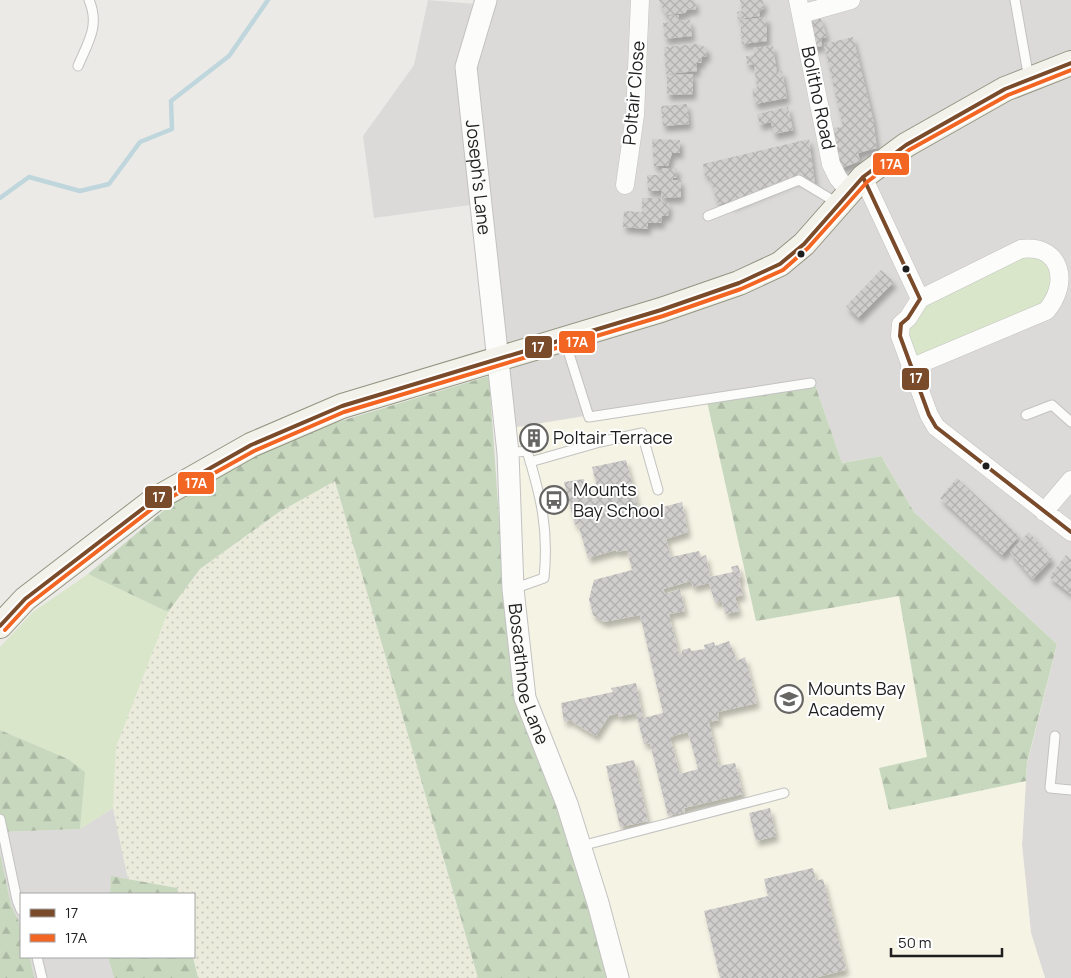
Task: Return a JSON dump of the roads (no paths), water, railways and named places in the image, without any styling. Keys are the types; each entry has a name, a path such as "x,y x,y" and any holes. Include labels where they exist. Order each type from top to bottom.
{"main road":[{"path":"0,626 25,599 154,500 251,445 342,406 730,286 780,264 804,244 850,190 928,131 1006,89 1071,63"}],"street":[{"name":"Joseph's Lane","path":"486,0 466,68 497,358"},
{"name":"Poltair Close","path":"624,185 635,115 640,0"},
{"path":"799,7 851,0"},
{"name":"Bolitho Road","path":"799,7 831,164 838,178 850,190 920,299"},
{"path":"910,368 1046,311 1058,295 1060,277 1054,260 1048,254 1031,248 1021,249 920,299 908,318 901,324 900,336 910,368 936,427 1071,532"},
{"name":"Boscathnoe Lane","path":"497,358 508,453 513,589 525,698 567,804 618,978"},
{"path":"1044,512 1071,480"}],"lane":[{"path":"78,66 92,34 95,20 89,0"},
{"path":"1015,0 1029,80"},
{"path":"708,216 799,180 850,190"},
{"path":"564,338 589,418 811,383"},
{"path":"1026,414 1052,405 1071,422"},
{"path":"530,462 600,442 642,433 658,490"},
{"path":"508,453 527,451 541,501 547,547 544,578 513,589"},
{"path":"1055,736 1050,788 1071,790"},
{"path":"580,846 784,793"},
{"path":"0,819 20,908"},
{"path":"38,958 42,978"}],"waterway":[{"path":"0,198 29,177 80,191 109,184 140,142 172,129 171,101 229,56 268,0"}],"place":[{"name":"Poltair Terrace","path":"534,438"},
{"name":"Mounts Bay School","path":"554,500"},
{"name":"Mounts Bay Academy","path":"789,699"}]}
